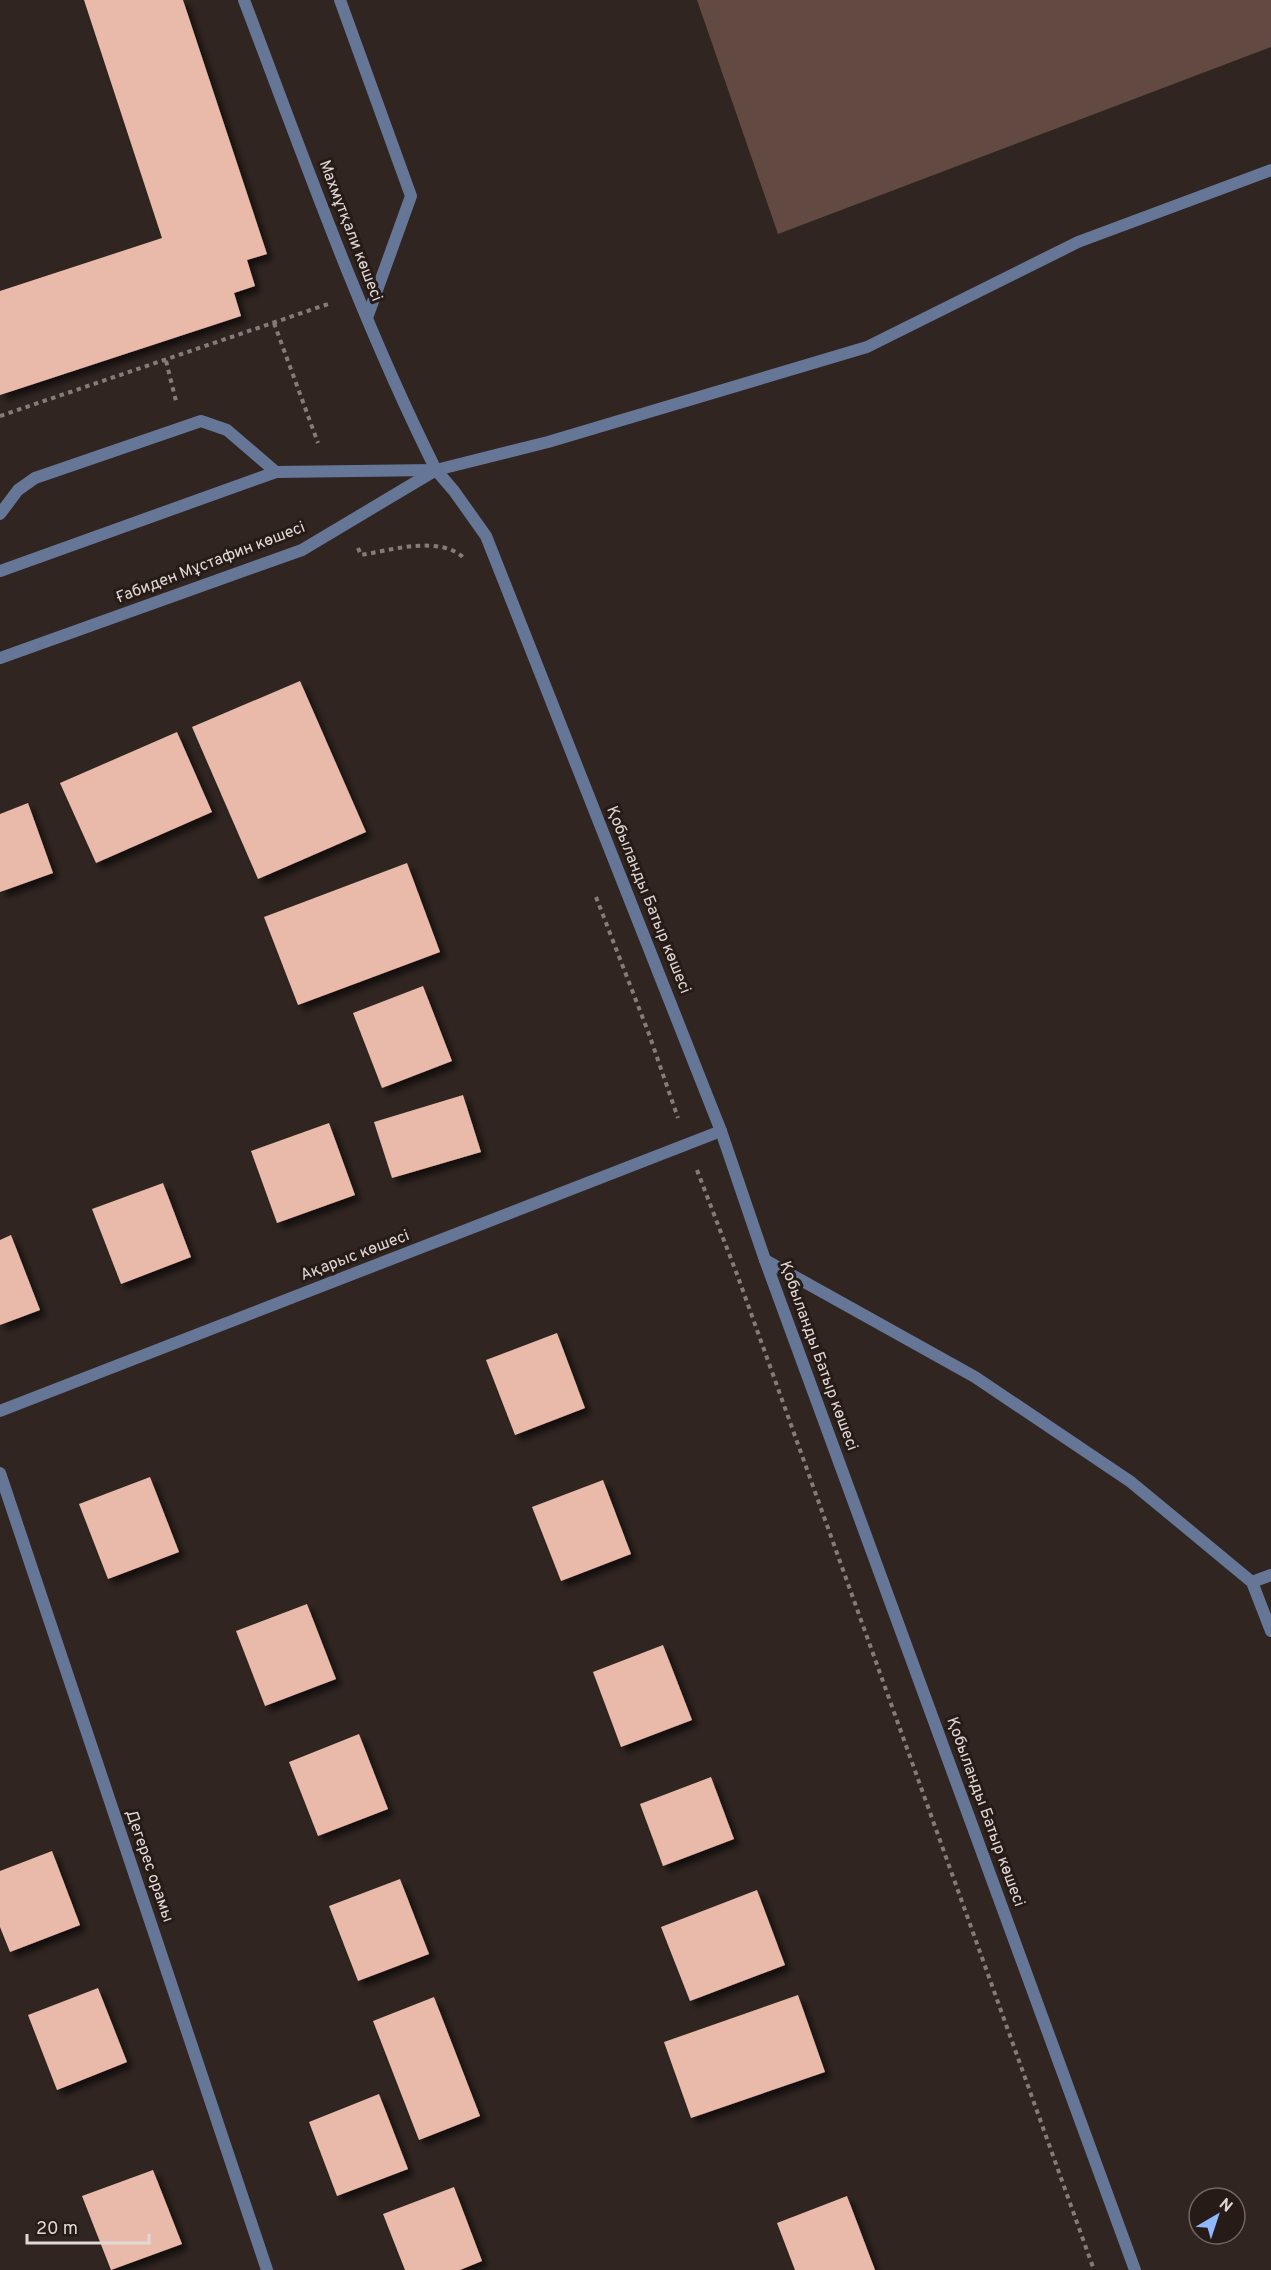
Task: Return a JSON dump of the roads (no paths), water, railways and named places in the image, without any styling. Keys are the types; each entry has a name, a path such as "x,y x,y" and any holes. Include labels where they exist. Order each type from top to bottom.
{"street":[{"name":"Махмұтқали көшесі","path":"243,0 357,294 406,411 436,470"},
{"path":"340,0 411,196 367,318"},
{"path":"0,571 276,472 436,470 548,442 867,347 1078,242 1271,170"},
{"path":"0,514 18,490 35,478 201,421 227,430 276,472"},
{"name":"Ғабиден Мұстафин көшесі","path":"0,658 302,550 436,470"},
{"name":"Қобыланды Батыр көшесі","path":"436,470 486,536 721,1131 765,1260 1135,2270"},
{"name":"Ақарыс көшесі","path":"0,1411 721,1131"},
{"path":"765,1260 975,1377 1131,1482 1252,1582 1271,1631"},
{"name":"Дегерес орамы","path":"0,1473 267,2270"},
{"path":"1252,1582 1271,1575"}]}
